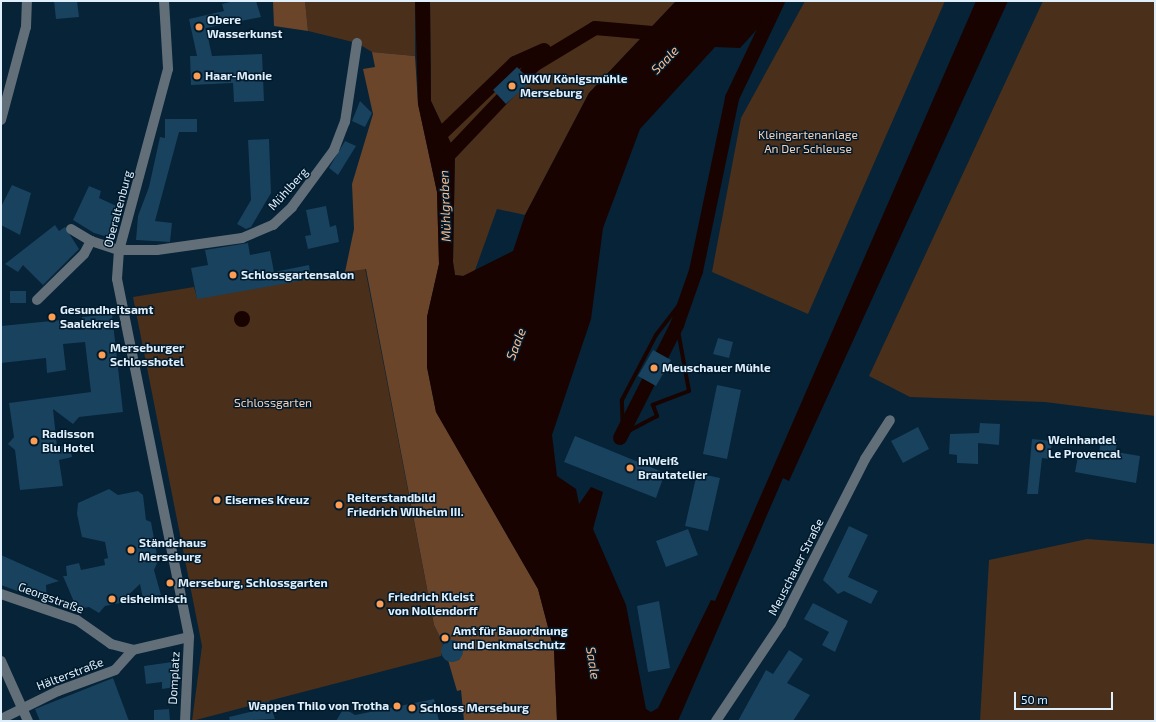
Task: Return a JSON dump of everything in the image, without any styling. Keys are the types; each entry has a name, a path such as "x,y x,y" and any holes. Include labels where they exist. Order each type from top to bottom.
{"street":[{"path":"1,120 3,100 26,27 27,1"},
{"name":"Oberaltenburg","path":"164,1 168,69 119,250 119,293 189,637"},
{"name":"Mühlberg","path":"71,230 91,241 119,250 188,248 255,235 273,225 292,207 334,150 345,122 357,43"},
{"path":"37,300 84,254 91,241"},
{"name":"Meuschauer Straße","path":"716,721 781,624 865,459 890,420"},
{"name":"Georgstraße","path":"1,594 77,620 112,644 133,650"},
{"path":"133,650 189,637"},
{"name":"Domplatz","path":"185,720 189,637"},
{"name":"Hälterstraße","path":"1,719 23,706 116,670 133,650"},
{"path":"1,660 23,706 28,721"}],"green space":[{"path":"305,1 415,1 415,56 372,52 357,43 308,31"},
{"path":"430,1 676,1 589,93 525,215 497,209 474,273 463,276 455,275 453,262 455,152 431,101"},
{"name":"Kleingartenanlage An Der Schleuse","path":"805,1 945,1 808,314 712,272 741,118"},
{"path":"1043,1 1155,1 1155,416 1045,402 910,397 869,376"},
{"name":"Schlossgarten","path":"365,268 434,625 443,643 441,656 192,721 202,646 133,297 194,287 197,298"},
{"path":"1087,539 1155,544 1155,721 980,721 989,560"}],"shaded area":[{"path":"273,1 305,1 308,31 274,26"},
{"path":"372,52 415,56 418,104 437,192 439,264 427,317 427,367 436,412 538,589 554,650 557,721 464,721 461,690 457,691 448,660 459,660 464,648 457,642 443,643 434,625 366,269 345,272 354,229 352,184 373,114 363,69 375,67"}],"water":[{"path":"415,1 430,1 431,101 455,152 453,262 455,275 463,276 513,251 525,215 589,93 676,1 783,1 740,48 715,47 640,129 603,228 591,319 552,435 557,476 576,489 579,504 591,487 603,492 593,529 626,605 646,709 651,712 658,708 711,600 715,601 976,1 1008,1 789,481 783,478 678,721 557,721 554,650 538,589 436,412 427,367 427,317 439,264 437,192 418,104"},
{"path":"242,311 248,313 250,319 248,325 242,327 236,325 234,319 236,313"}],"building":[{"path":"54,1 77,1 79,17 56,19"},
{"path":"234,1 256,1 261,17 206,28 212,56 262,54 264,101 234,102 233,83 191,85 190,56 197,56 189,19 224,11 222,4"},
{"name":"WKW Königsmühle Merseburg","path":"517,67 531,81 506,104 493,90"},
{"path":"360,101 372,113 365,127 352,121"},
{"path":"165,119 197,119 197,132 179,132 155,221 172,223 170,242 136,240 138,216 149,187 160,137 165,138"},
{"path":"269,139 271,193 251,227 246,229 237,224 251,200 248,140"},
{"path":"345,141 356,146 338,175 329,168"},
{"path":"12,185 31,193 20,235 1,225 1,207"},
{"path":"89,186 101,191 99,198 123,209 115,239 94,233 73,220"},
{"path":"326,206 330,227 336,225 339,242 308,249 305,236 311,235 306,210"},
{"path":"55,225 59,231 65,227 79,249 43,285 23,265 18,272 5,264"},
{"name":"Schlossgartensalon","path":"248,243 250,255 270,251 274,272 309,265 311,279 197,299 191,268 208,265 205,250"},
{"path":"10,291 26,291 26,303 10,303"},
{"path":"112,314 123,412 79,417 73,424 53,409 57,447 70,445 72,457 59,460 63,486 20,490 15,450 8,444 14,437 9,403 91,392 85,342 63,344 66,370 47,373 46,358 1,363 1,326 61,320 62,329 83,326 82,317"},
{"path":"718,338 733,342 729,358 713,354"},
{"name":"Meuschauer Mühle","path":"653,350 671,360 656,386 638,376"},
{"path":"717,385 741,390 727,459 703,454"},
{"path":"980,423 1000,424 999,445 978,443 978,464 957,463 957,455 949,454 950,434 979,433"},
{"path":"918,427 929,449 903,463 891,441"},
{"path":"575,436 665,473 656,498 564,462"},
{"path":"1101,437 1117,439 1116,452 1140,456 1136,483 1075,472 1079,451 1099,455"},
{"path":"1032,439 1052,441 1050,459 1042,458 1038,494 1027,494"},
{"path":"697,473 720,478 708,531 685,526"},
{"name":"Ständehaus Merseburg","path":"109,489 118,495 138,491 143,495 146,520 151,522 158,561 154,570 161,595 143,599 140,584 120,603 105,606 99,613 89,607 77,609 63,576 67,576 66,566 79,563 81,570 105,565 104,559 108,558 105,542 82,537 77,514 78,503"},
{"path":"849,526 868,535 848,577 878,591 871,604 844,591 838,594 823,580"},
{"path":"688,529 698,555 666,567 656,541"},
{"path":"1,555 59,581 46,585 47,602 1,585"},
{"path":"659,601 670,668 648,672 637,606"},
{"path":"813,603 848,621 835,652 822,645 829,632 804,619"},
{"path":"452,640 460,643 463,651 460,659 452,662 444,659 441,651 444,643"},
{"path":"789,650 803,659 787,683 810,695 793,721 738,721 766,670 773,674"},
{"path":"172,662 175,687 162,689 162,682 146,684 144,666"},
{"path":"113,678 129,721 40,721 35,709"},
{"name":"Schloss Merseburg","path":"434,699 439,721 336,721 342,711 347,710 355,715"},
{"path":"269,701 275,719 230,721 229,717 254,711 252,705"},
{"path":"169,709 170,721 154,721 154,710"}],"waterway":[{"path":"620,438 677,325 696,271 732,98 778,1"},
{"path":"443,161 534,65 595,28 664,34"},
{"path":"437,138 515,63 544,50"},
{"path":"677,325 689,391 653,405 657,416 623,434 622,400 656,335 686,296"}],"place":[{"name":"Obere Wasserkunst","path":"199,27"},
{"name":"Haar-Monie","path":"197,76"},
{"name":"WKW Königsmühle Merseburg","path":"512,86"},
{"name":"Schlossgartensalon","path":"233,275"},
{"name":"Gesundheitsamt Saalekreis","path":"52,317"},
{"name":"Merseburger Schlosshotel","path":"102,355"},
{"name":"Meuschauer Mühle","path":"654,368"},
{"name":"Radisson Blu Hotel","path":"34,441"},
{"name":"Weinhandel Le Provencal","path":"1040,447"},
{"name":"InWeiß Brautatelier","path":"630,468"},
{"name":"Eisernes Kreuz","path":"217,500"},
{"name":"Reiterstandbild Friedrich Wilhelm III.","path":"339,505"},
{"name":"Ständehaus Merseburg","path":"131,550"},
{"name":"Merseburg, Schlossgarten","path":"170,583"},
{"name":"eisheimisch","path":"112,599"},
{"name":"Friedrich Kleist von Nollendorff","path":"380,604"},
{"name":"Amt für Bauordnung und Denkmalschutz","path":"445,638"},
{"name":"Wappen Thilo von Trotha","path":"397,706"},
{"name":"Schloss Merseburg","path":"412,708"}],"water label":[{"name":"Saale","path":"665,60"},
{"name":"Mühlgraben","path":"445,206"},
{"name":"Saale","path":"516,344"},
{"name":"Saale","path":"593,663"}]}
